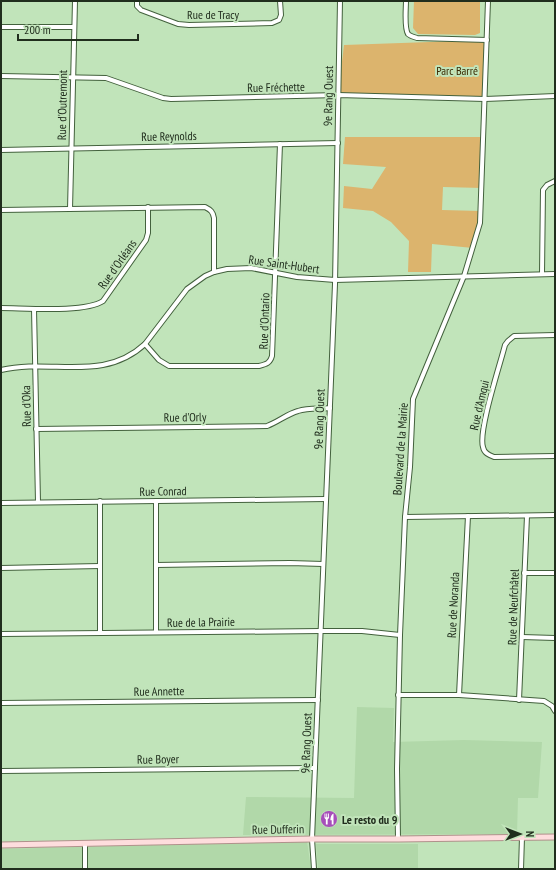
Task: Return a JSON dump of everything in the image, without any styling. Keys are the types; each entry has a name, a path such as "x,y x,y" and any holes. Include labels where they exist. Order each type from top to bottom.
{"main road":[{"name":"Rue Dufferin","path":"1,845 555,836"}],"street":[{"name":"Rue d'Outremont","path":"70,209 75,1"},
{"name":"Rue de Tracy","path":"137,1 137,6 141,10 178,24 189,25 272,23 278,20 281,15 280,1"},
{"name":"9e Rang Ouest","path":"314,869 312,839 335,280 340,1"},
{"path":"406,1 407,29 408,34 412,37 487,40"},
{"name":"Boulevard de la Mairie","path":"398,839 398,695 400,635 405,517 410,468 413,399 464,276 480,223 488,1"},
{"path":"1,27 74,27"},
{"name":"Rue Fréchette","path":"1,76 106,78 163,98 170,99 338,95 485,99 555,96"},
{"name":"Rue Reynolds","path":"1,150 338,143"},
{"name":"Rue d'Ontario","path":"145,344 159,360 169,366 259,366 268,364 272,356 280,144"},
{"path":"542,274 544,190 547,185 555,181"},
{"name":"Rue d'Orléans","path":"1,308 84,308 103,301 146,240 148,233 148,207"},
{"path":"1,210 205,207 213,213 214,218 214,272"},
{"name":"Rue Saint-Hubert","path":"1,370 35,366 94,367 108,365 123,359 137,351 145,344 187,289 205,276 227,269 251,268 297,277 335,280 555,274"},
{"name":"Rue d'Oka","path":"34,309 38,502"},
{"name":"Rue d'Amqui","path":"555,335 514,336 505,345 482,432 482,441 485,452 494,457 555,456"},
{"name":"Rue d'Orly","path":"36,429 267,426 275,424 286,416 299,410 330,408"},
{"name":"Rue Conrad","path":"1,503 326,499"},
{"path":"100,501 100,633"},
{"path":"156,501 156,632"},
{"path":"405,517 555,515"},
{"name":"Rue de Noranda","path":"459,695 468,516"},
{"name":"Rue de Neufchâtel","path":"519,700 527,516"},
{"path":"156,565 323,564"},
{"path":"1,568 100,566"},
{"path":"524,573 555,572"},
{"name":"Rue de la Prairie","path":"1,634 362,631 400,635"},
{"path":"522,637 555,638"},
{"path":"398,695 459,695 544,702 552,706 555,711"},
{"name":"Rue Annette","path":"1,703 318,700"},
{"name":"Rue Boyer","path":"1,771 315,768"},
{"path":"521,869 522,837"},
{"path":"85,844 85,869"}],"shaded area":[{"path":"357,707 394,708 393,742 464,740 542,742 538,798 518,798 517,834 243,835 246,797 354,798"},
{"path":"307,841 311,869 1,869 1,849"},
{"path":"316,844 418,844 418,869 318,869"}],"green space":[{"path":"414,1 480,1 480,33 475,35 418,34 413,28"},
{"name":"Parc Barré","path":"487,40 485,99 338,95 344,45"},
{"path":"345,137 483,137 482,188 443,187 442,210 481,211 473,248 432,244 431,272 408,272 409,241 391,222 373,211 343,208 344,186 372,189 386,167 343,164"}],"place":[{"name":"Le resto du 9","path":"329,819"}]}
